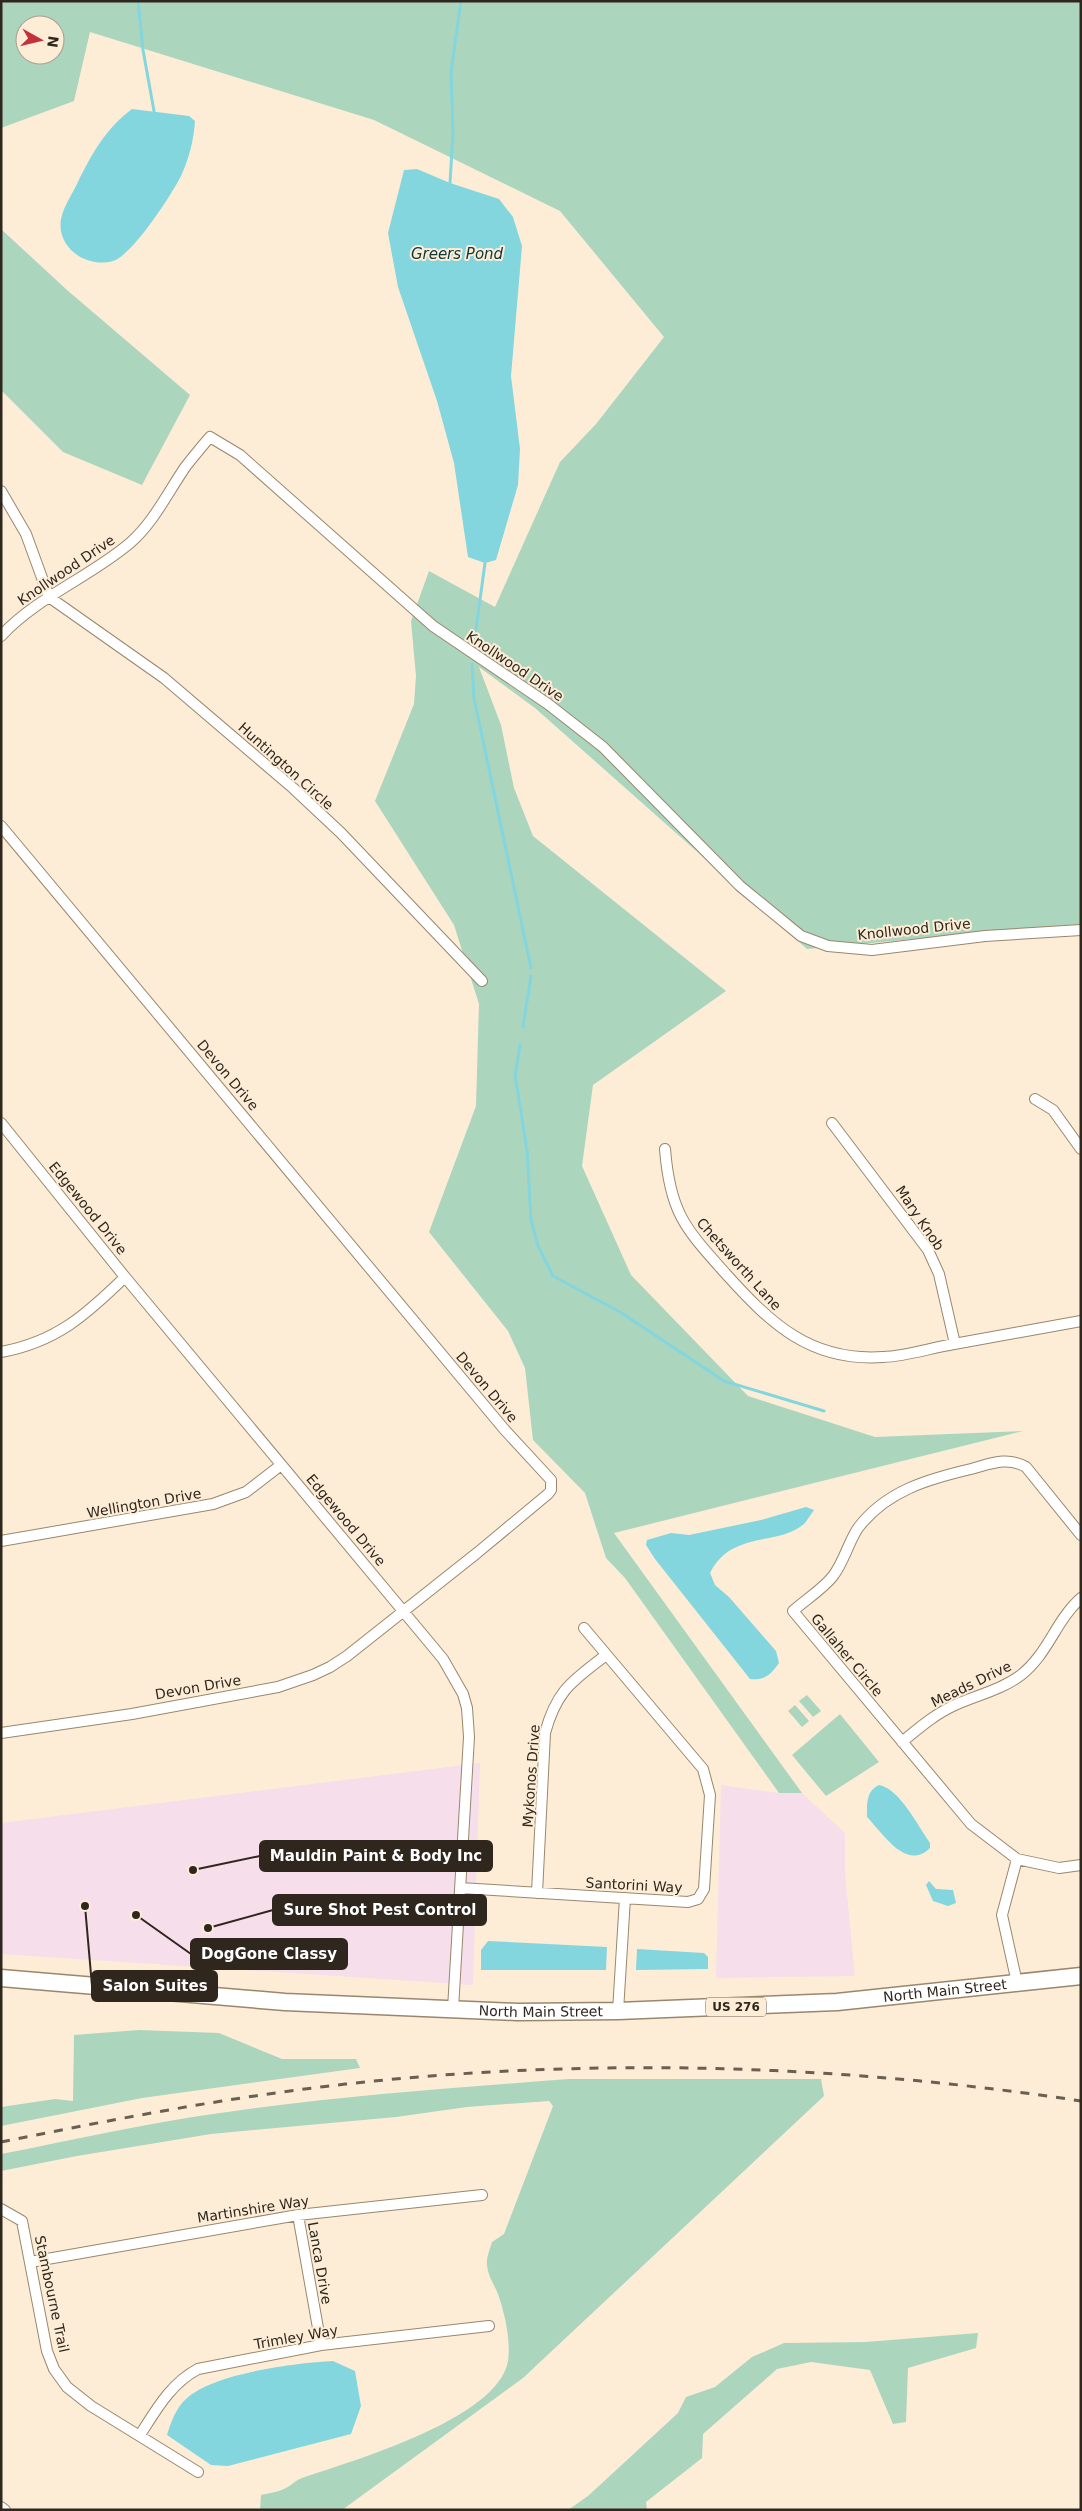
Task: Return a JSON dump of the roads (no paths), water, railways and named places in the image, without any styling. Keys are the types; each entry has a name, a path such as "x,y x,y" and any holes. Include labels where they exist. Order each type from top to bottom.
{"main road":[{"name":"North Main Street","path":"1,1978 285,2002 517,2012 618,2011 837,2002 1081,1976"}],"street":[{"name":"Knollwood Drive","path":"1,636 49,597 91,572 132,540 154,516 187,465 210,437 240,455 433,626 548,704 603,747 740,886 788,928 801,936 828,946 872,950 985,936 1081,930"},
{"path":"1,491 26,534 49,597"},
{"name":"Huntington Circle","path":"49,597 164,678 293,788 340,833 482,981"},
{"name":"Devon Drive","path":"1,826 504,1430 551,1480 551,1490 540,1501 347,1656 313,1675 295,1682 132,1714 1,1733"},
{"path":"1035,1099 1054,1110 1081,1149"},
{"name":"Edgewood Drive","path":"1,1123 281,1465 404,1611 453,1673 467,1708 468,1737 453,2009"},
{"name":"Mary Knob","path":"832,1124 928,1250 939,1274 955,1344"},
{"name":"Chetsworth Lane","path":"665,1149 668,1182 684,1224 694,1239 755,1305 792,1336 824,1351 866,1358 885,1357 1081,1321"},
{"path":"1,1352 31,1346 50,1338 68,1326 125,1276"},
{"name":"Gallaher Circle","path":"1081,1535 1026,1467 1015,1461 1003,1460 916,1484 874,1510 858,1529 833,1576 793,1611 970,1824 1018,1859 1059,1868 1081,1865"},
{"name":"Wellington Drive","path":"1,1541 155,1516 214,1504 246,1492 281,1465"},
{"name":"Meads Drive","path":"902,1742 938,1714 1004,1686 1021,1675 1035,1662 1048,1645 1057,1625 1081,1598"},
{"name":"Santorini Way","path":"460,1888 688,1902 698,1899 704,1889 710,1794 703,1769 584,1628"},
{"name":"Mykonos Drive","path":"537,1893 546,1733 550,1714 557,1700 571,1683 606,1655"},
{"path":"1017,1983 1002,1916 1018,1859"},
{"path":"618,2011 625,1898"},
{"name":"Martinshire Way","path":"30,2262 298,2215 482,2195"},
{"name":"Stambourne Trail","path":"1,2209 22,2221 47,2351 54,2368 67,2387 91,2406 198,2472"},
{"name":"Lanca Drive","path":"298,2215 321,2345"},
{"name":"Trimley Way","path":"140,2435 165,2396 186,2376 198,2369 321,2345 488,2326"},
{"path":"1,2507 5,2510"}],"water":[{"path":"132,109 189,116 195,121 191,149 176,185 140,237 121,257 103,263 92,262 74,253 67,245 62,236 60,226 62,215 100,143 114,125"},
{"name":"Greers Pond","path":"417,169 450,183 499,199 513,217 522,246 511,376 520,449 518,485 496,560 485,563 468,557 454,463 437,401 398,287 388,233 404,170"},
{"path":"806,1507 814,1510 805,1523 795,1530 783,1535 743,1544 731,1550 719,1559 710,1573 715,1585 729,1597 776,1651 779,1663 773,1670 764,1678 750,1679 655,1559 646,1545 647,1540 671,1533 689,1535 761,1520"},
{"path":"879,1785 894,1793 901,1800 930,1843 930,1848 921,1854 903,1853 887,1840 867,1817 869,1794"},
{"path":"929,1881 936,1889 953,1890 956,1903 948,1906 933,1901 926,1885"},
{"path":"488,1941 607,1947 606,1970 481,1970 481,1950"},
{"path":"637,1949 704,1953 708,1957 708,1969 636,1970"},
{"path":"333,2361 355,2371 361,2406 351,2434 228,2466 211,2465 167,2435 174,2416 182,2403 199,2390 215,2382 277,2367"}],"waterway":[{"path":"138,1 143,50 154,111"},
{"path":"450,183 453,133 451,72 461,1"},
{"path":"474,644 485,563"},
{"path":"472,664 474,698 531,968"},
{"path":"523,1027 531,976"},
{"path":"520,1045 515,1075 527,1150 531,1220 538,1246 553,1276 620,1312 724,1381 824,1411"}],"railway":[{"path":"1,2142 173,2109 303,2089 438,2075 530,2070 714,2068 806,2072 898,2079 1081,2101"}],"place":[{"name":"Mauldin Paint & Body Inc","path":"193,1870"},
{"name":"Salon Suites","path":"85,1906"},
{"name":"DogGone Classy","path":"136,1915"},
{"name":"Sure Shot Pest Control","path":"208,1928"}]}
